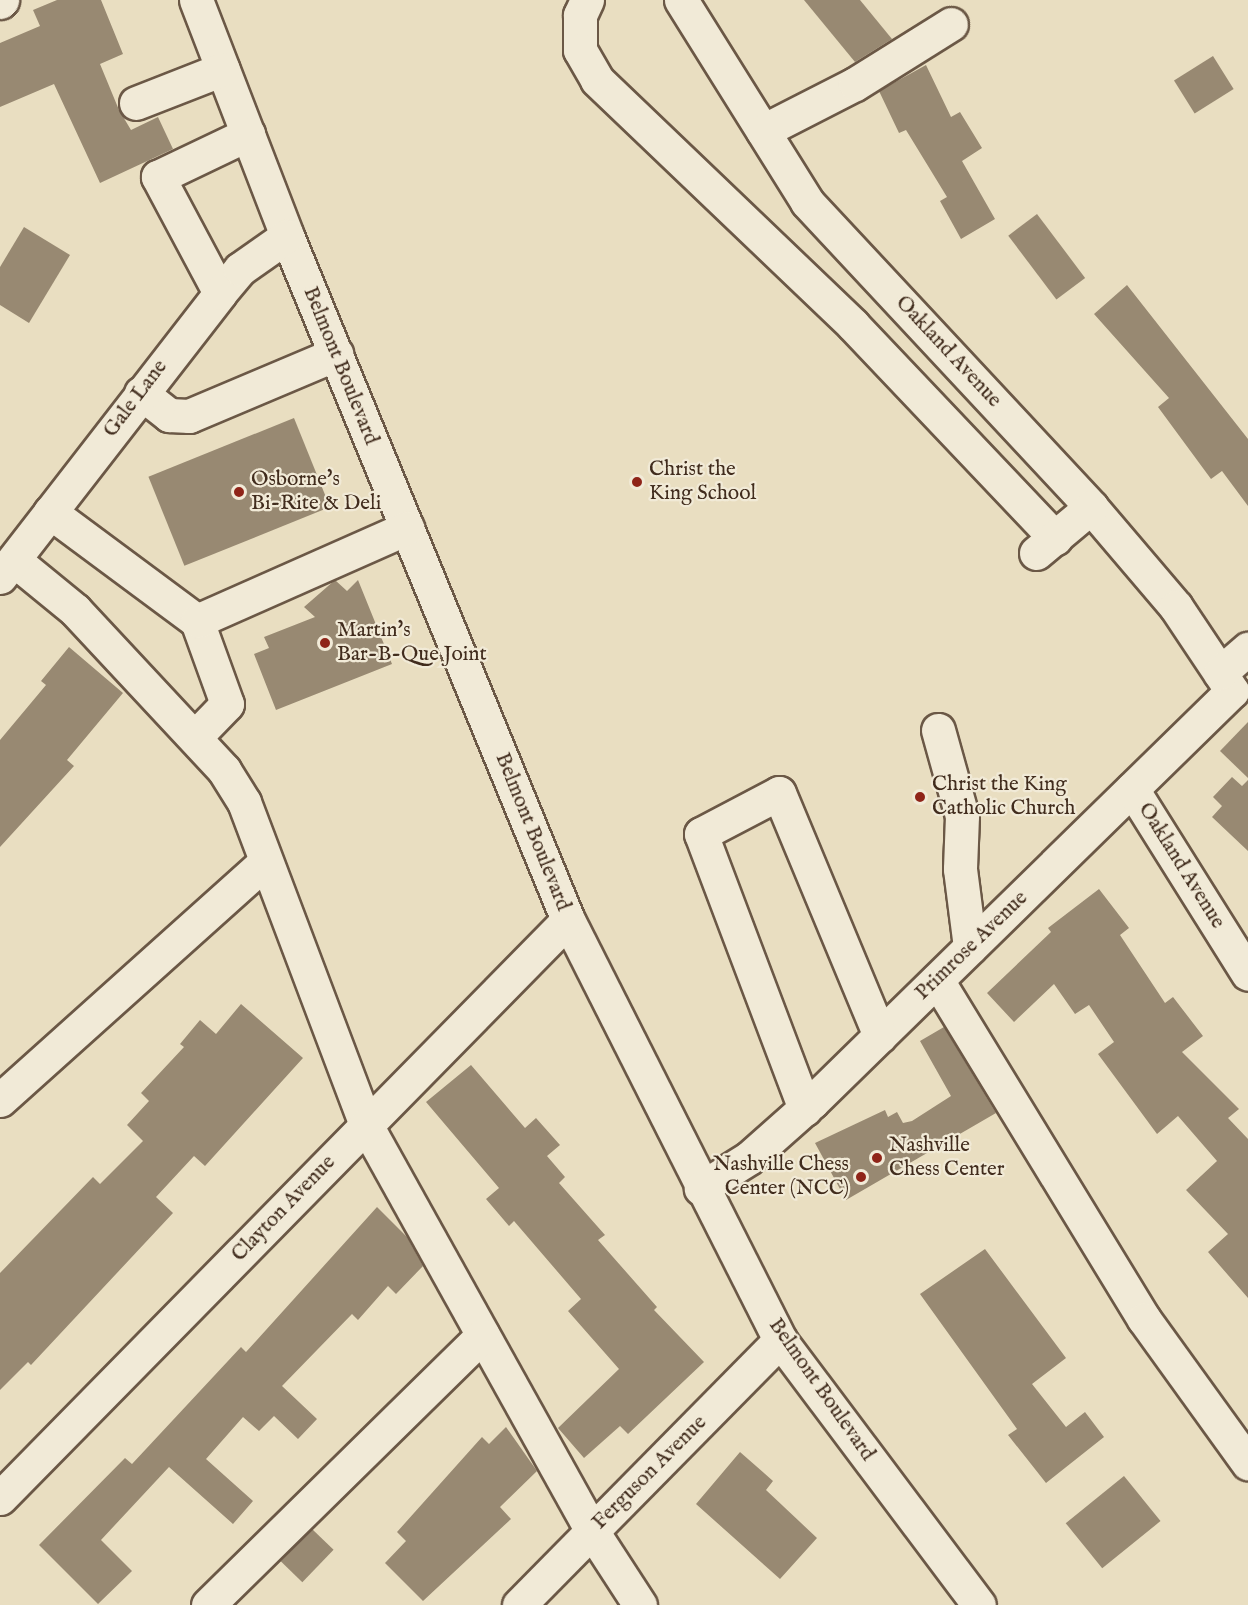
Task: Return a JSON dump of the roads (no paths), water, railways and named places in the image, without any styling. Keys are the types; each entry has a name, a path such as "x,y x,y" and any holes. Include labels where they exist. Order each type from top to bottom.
{"street":[{"name":"Belmont Boulevard","path":"196,0 287,236 568,920 701,1188 780,1340 980,1605"},
{"path":"587,0 580,15 580,50 597,80 853,326 1045,546 1091,507"},
{"name":"Oakland Avenue","path":"681,0 807,202 1091,507 1176,607 1226,682"},
{"path":"762,130 855,84 951,24"},
{"path":"136,103 223,69"},
{"path":"220,293 158,177 248,134"},
{"name":"Gale Lane","path":"7,569 141,393 240,269 287,236"},
{"path":"141,393 169,415 189,416 336,354"},
{"path":"50,512 197,621 227,704 195,737"},
{"path":"197,621 407,528"},
{"path":"7,569 75,610 195,737 224,770 244,802 366,1125 592,1531 640,1605"},
{"name":"Primrose Avenue","path":"701,1188 749,1158 804,1109 1132,789 1226,682 1248,649"},
{"path":"938,730 962,816 960,869 970,947"},
{"name":"Oakland Avenue","path":"1132,789 1248,974"},
{"path":"804,1109 701,834 778,793 880,1035"},
{"path":"0,1100 266,862"},
{"name":"Clayton Avenue","path":"0,1498 568,920"},
{"path":"937,980 1144,1319 1248,1463"},
{"path":"208,1605 483,1335"},
{"name":"Ferguson Avenue","path":"519,1605 780,1340"}],"place":[{"name":"Christ the King School","path":"637,482"},
{"name":"Osborne's Bi-Rite & Deli","path":"239,492"},
{"name":"Martin's Bar-B-Que Joint","path":"325,643"},
{"name":"Christ the King Catholic Church","path":"920,797"},
{"name":"Nashville Chess Center","path":"877,1158"},
{"name":"Nashville Chess Center (NCC)","path":"861,1177"}]}
